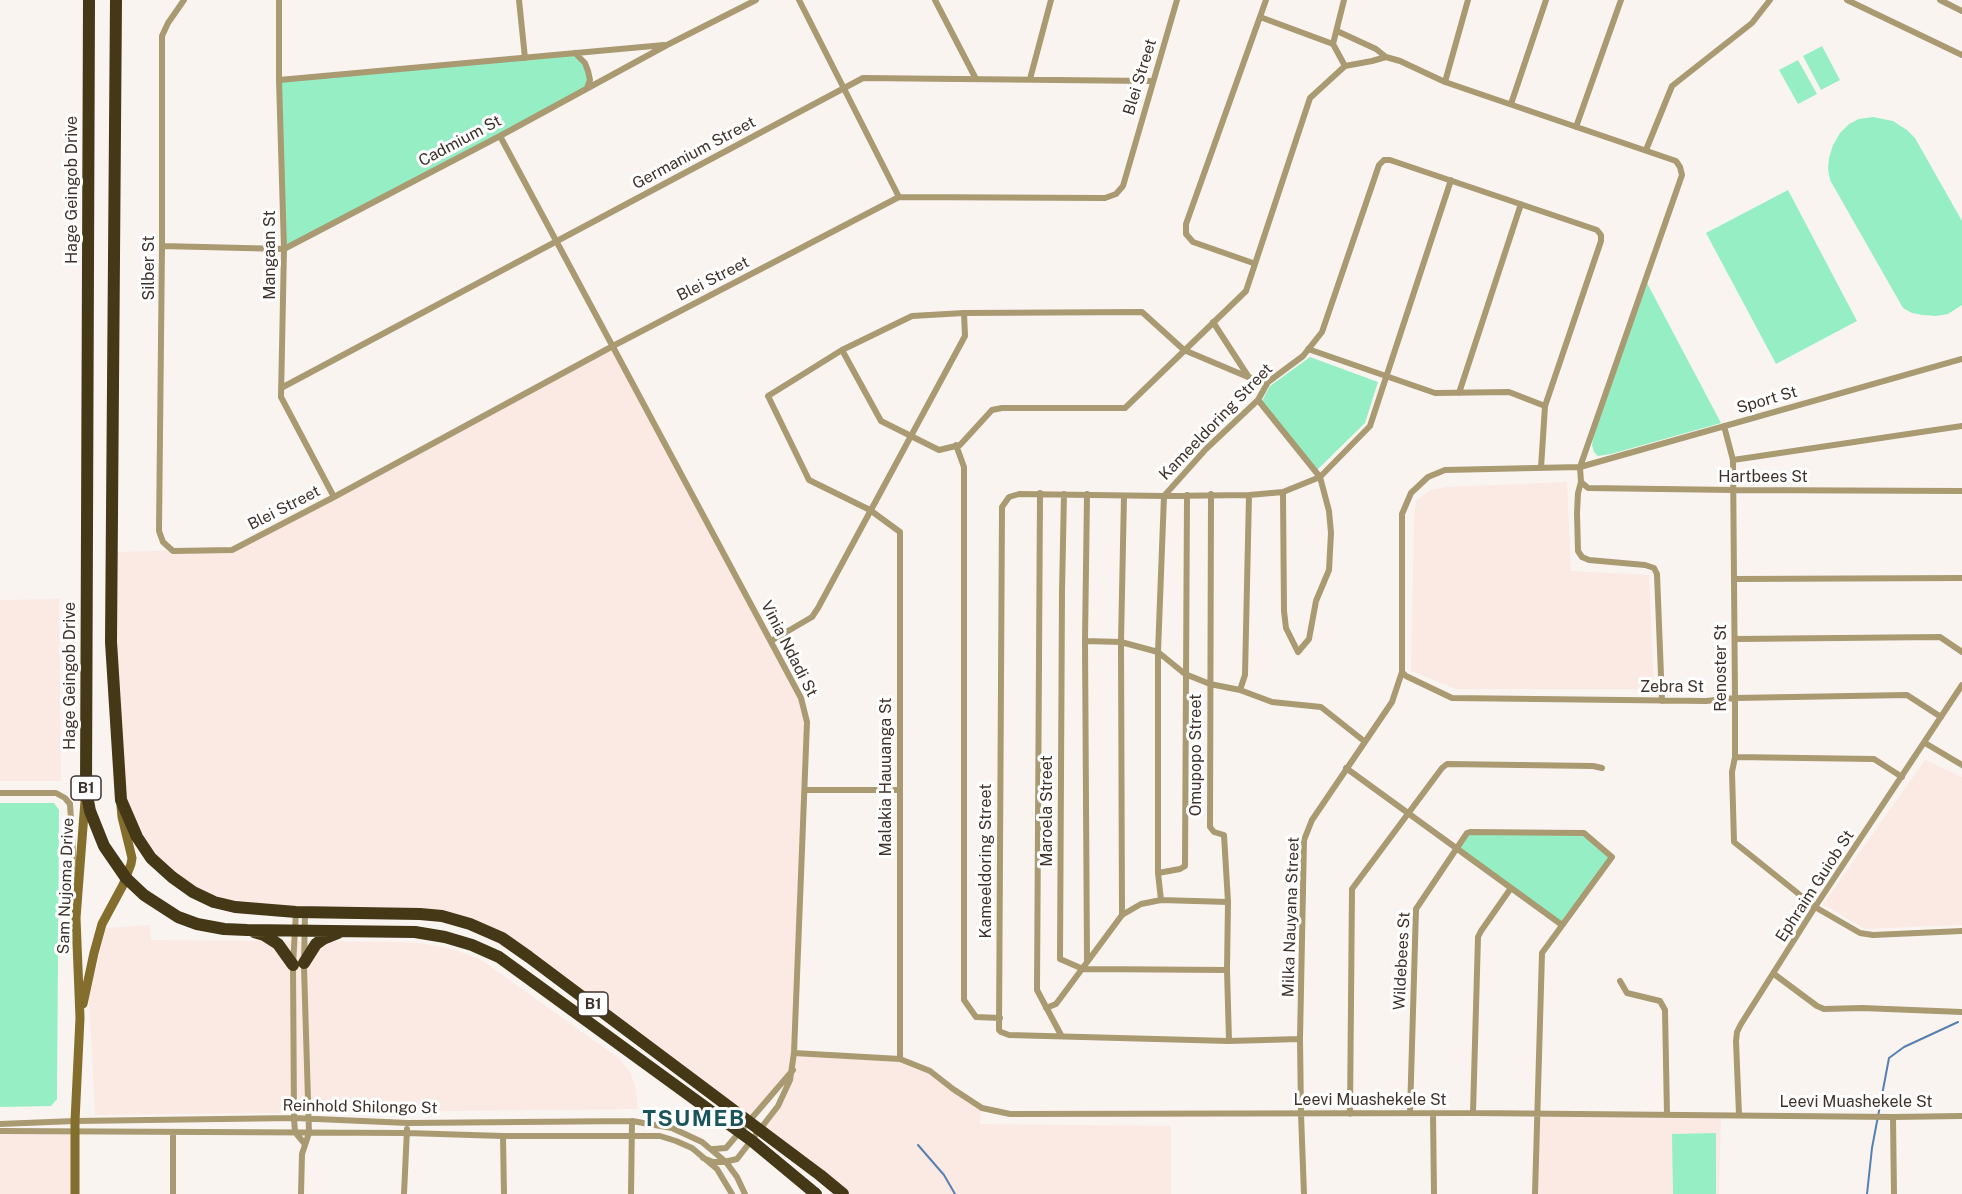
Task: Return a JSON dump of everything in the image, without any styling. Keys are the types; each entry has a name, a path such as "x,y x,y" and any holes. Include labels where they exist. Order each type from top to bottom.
{"highway":[{"name":"Hage Geingob Drive","path":"89,0 86,790 97,831 104,846 126,878 144,895 178,917 196,924 224,929 425,934 472,945 499,957 739,1131 816,1194"},
{"name":"B1","path":"116,0 111,642 121,800 137,837 152,858 172,878 214,902 235,907 301,912 442,916 488,931 529,957 748,1120 843,1194"},
{"path":"247,930 264,935 278,944 299,964 316,944 345,931"}],"street":[{"name":"Silber St","path":"163,542 159,531 162,36 184,0"},
{"name":"Mangaan St","path":"279,0 284,249 283,402 334,497"},
{"path":"519,0 525,58"},
{"name":"Cadmium St","path":"162,246 284,249 756,0"},
{"path":"799,0 898,197"},
{"path":"935,0 976,79"},
{"path":"1030,79 1051,0"},
{"name":"Blei Street","path":"163,542 173,550 232,550 613,346 898,197 1106,198 1116,194 1123,186 1177,0"},
{"path":"1254,263 1193,242 1186,234 1186,224 1266,0"},
{"path":"1333,44 1344,0"},
{"path":"1445,82 1468,0"},
{"path":"1511,105 1546,0"},
{"path":"1576,127 1621,0"},
{"path":"1646,150 1672,86 1756,20 1770,0"},
{"path":"1846,0 1962,55"},
{"path":"1940,0 1962,11"},
{"path":"1260,17 1333,44 1345,66"},
{"path":"1337,31 1376,49 1386,57 1445,82 1676,160 1680,166 1682,175 1580,467 1581,482 1577,513 1578,552 1582,557 1589,560 1646,565 1654,568 1657,574 1662,701"},
{"path":"279,80 667,45"},
{"path":"575,53 585,63 588,71 590,80 587,88"},
{"path":"842,350 881,421 939,450 960,444 992,410 1002,408 1125,408 1246,291 1310,98 1345,66 1386,57"},
{"name":"Germanium Street","path":"283,387 859,80 869,78 1152,81"},
{"name":"Vinia Ndadi St","path":"500,136 801,698 807,722 794,1053 790,1080 778,1106 752,1141"},
{"name":"Kameeldoring Street","path":"1000,1018 1002,507 1009,497 1040,493 1164,496 1206,449 1258,400 1268,382 1303,357 1322,332 1379,165 1384,160 1451,180 1597,230 1601,235 1601,241 1545,406 1541,468"},
{"path":"1161,900 1158,873 1158,652 1164,496 1249,495 1282,492 1320,477 1370,426 1451,180"},
{"path":"1459,393 1521,204"},
{"path":"870,510 809,480 768,398 769,395 842,350 915,315 1142,312 1184,350 1248,377 1268,382"},
{"path":"771,641 812,617 965,336 964,313"},
{"path":"1213,322 1248,377"},
{"path":"1308,349 1435,393 1509,392 1545,406"},
{"path":"1961,360 1962,369"},
{"name":"Sport St","path":"1580,467 1961,360"},
{"path":"1258,400 1320,477 1329,511 1331,533 1329,570 1316,601 1309,639 1298,651 1288,634 1284,611 1282,492"},
{"name":"Renoster St","path":"1724,426 1733,460 1736,698 1735,757 1732,772 1734,842 1815,907"},
{"path":"1733,460 1962,426"},
{"path":"956,445 963,467 964,1000 976,1017 1000,1018 999,1030 1004,1034 1229,1041 1300,1038"},
{"name":"Milka Nauyana Street","path":"1304,1194 1300,1038 1304,840 1312,820 1392,702 1402,672 1402,514 1411,493 1428,477 1445,470 1580,467"},
{"name":"Hartbees St","path":"1581,482 1588,488 1962,490"},
{"path":"1040,493 1037,990 1061,1035"},
{"name":"Maroela Street","path":"1064,494 1060,955 1062,961 1083,969"},
{"path":"1087,494 1085,641 1087,961"},
{"name":"Omupopo Street","path":"1211,494 1210,827 1214,832 1224,835 1228,902 1229,1041"},
{"path":"1158,873 1185,866 1187,495"},
{"path":"1240,690 1245,675 1249,495"},
{"path":"1122,915 1121,642 1124,496"},
{"name":"Malakia Hauuanga St","path":"870,510 900,532 900,1059"},
{"path":"1734,579 1962,578"},
{"path":"1735,639 1940,637 1962,652"},
{"path":"1085,641 1121,642 1158,652 1185,674 1210,684 1240,690 1272,702 1321,707 1364,741"},
{"name":"Zebra St","path":"1402,672 1452,698 1706,701 1736,698 1907,695 1941,717"},
{"name":"Ephraim Guiob St","path":"1739,1115 1737,1032 1815,907 1962,686"},
{"path":"1925,743 1962,765"},
{"path":"1735,757 1874,759 1902,777"},
{"path":"1350,1114 1351,890 1447,764 1602,768"},
{"path":"1346,768 1562,925 1542,956 1534,1194"},
{"name":"Sam Nujoma Drive","path":"75,1194 75,1121 80,1018 76,918 86,790"},
{"path":"805,790 900,790"},
{"path":"0,793 56,793 70,804 76,918"},
{"name":"Sam Nujoma Drive","path":"80,1018 102,924 126,878 132,858 122,817 121,800"},
{"name":"Wildebees St","path":"1410,1113 1416,911 1467,833 1584,833 1611,856 1611,860 1562,925"},
{"path":"1473,1113 1478,937 1511,888"},
{"path":"1046,1008 1056,1004 1122,915 1141,904 1161,900 1228,902"},
{"path":"1815,907 1852,929 1866,934 1962,931"},
{"path":"301,912 294,1118 295,1132 304,1143"},
{"path":"301,912 299,964 309,1133 302,1154 301,1194"},
{"path":"1083,969 1227,970"},
{"path":"1774,974 1824,1009 1862,1008 1962,1012"},
{"path":"1620,981 1627,993 1660,1001 1665,1010 1667,1115"},
{"name":"Leevi Muashekele St","path":"794,1053 900,1059 930,1071 952,1089 982,1108 1010,1114 1473,1113 1962,1116"},
{"path":"732,1194 724,1181 721,1162 726,1148 792,1070"},
{"path":"1433,1113 1434,1194"},
{"path":"1890,1117 1894,1194"},
{"name":"Reinhold Shilongo St","path":"0,1125 75,1121 294,1118 408,1123 632,1121 672,1128 689,1134 712,1149 721,1162"},
{"path":"631,1194 632,1121"},
{"path":"404,1194 408,1123"},
{"name":"Reinhold Shilongo St","path":"0,1131 660,1136 692,1148 703,1158 721,1162"},
{"path":"173,1132 174,1194"},
{"path":"503,1136 504,1194"},
{"path":"745,1194 735,1167 737,1159 752,1141"},
{"path":"712,1149 726,1148"},
{"path":"721,1162 737,1159"},
{"path":"721,1162 737,1177"}],"shaded area":[{"path":"613,346 801,698 807,722 794,1053 900,1059 930,1071 981,1109 980,1124 1171,1126 1171,1194 843,1194 760,1130 778,1106 792,1073 748,1120 529,957 470,924 214,902 151,858 121,800 113,552 237,549"},
{"path":"1567,482 1571,571 1649,575 1654,689 1456,689 1411,671 1416,501 1430,490 1446,487"},
{"path":"59,599 61,781 0,781 0,600"},
{"path":"1925,760 1962,777 1962,925 1865,929 1823,904"},
{"path":"150,925 151,940 401,942 452,949 480,959 620,1059 631,1074 638,1109 95,1115 89,997 106,928"},
{"path":"1538,1114 1721,1115 1719,1194 1535,1194"},
{"path":"0,1131 75,1132 75,1194 0,1194"}],"green space":[{"path":"1822,46 1840,80 1821,90 1803,56"},
{"path":"575,53 588,71 587,88 284,249 279,80"},
{"path":"1798,60 1817,94 1798,104 1779,70"},
{"path":"1873,117 1893,121 1915,138 1962,221 1962,305 1948,314 1923,315 1903,308 1830,180 1829,158 1840,133 1849,124 1859,119"},
{"path":"1788,190 1857,321 1776,364 1706,233"},
{"path":"1647,283 1721,423 1598,456 1592,445 1594,435"},
{"path":"1310,357 1378,382 1365,423 1316,471 1261,403 1270,386"},
{"path":"0,803 54,803 59,810 57,1099 51,1106 0,1107"},
{"path":"1467,833 1584,833 1611,856 1562,925 1456,848"},
{"path":"1716,1133 1716,1194 1673,1194 1672,1134"}],"waterway":[{"path":"1867,1194 1872,1148 1889,1058 1904,1047 1958,1022"},
{"path":"918,1145 944,1175 955,1194"}],"district":[{"name":"TSUMEB","path":"694,1119"}]}
